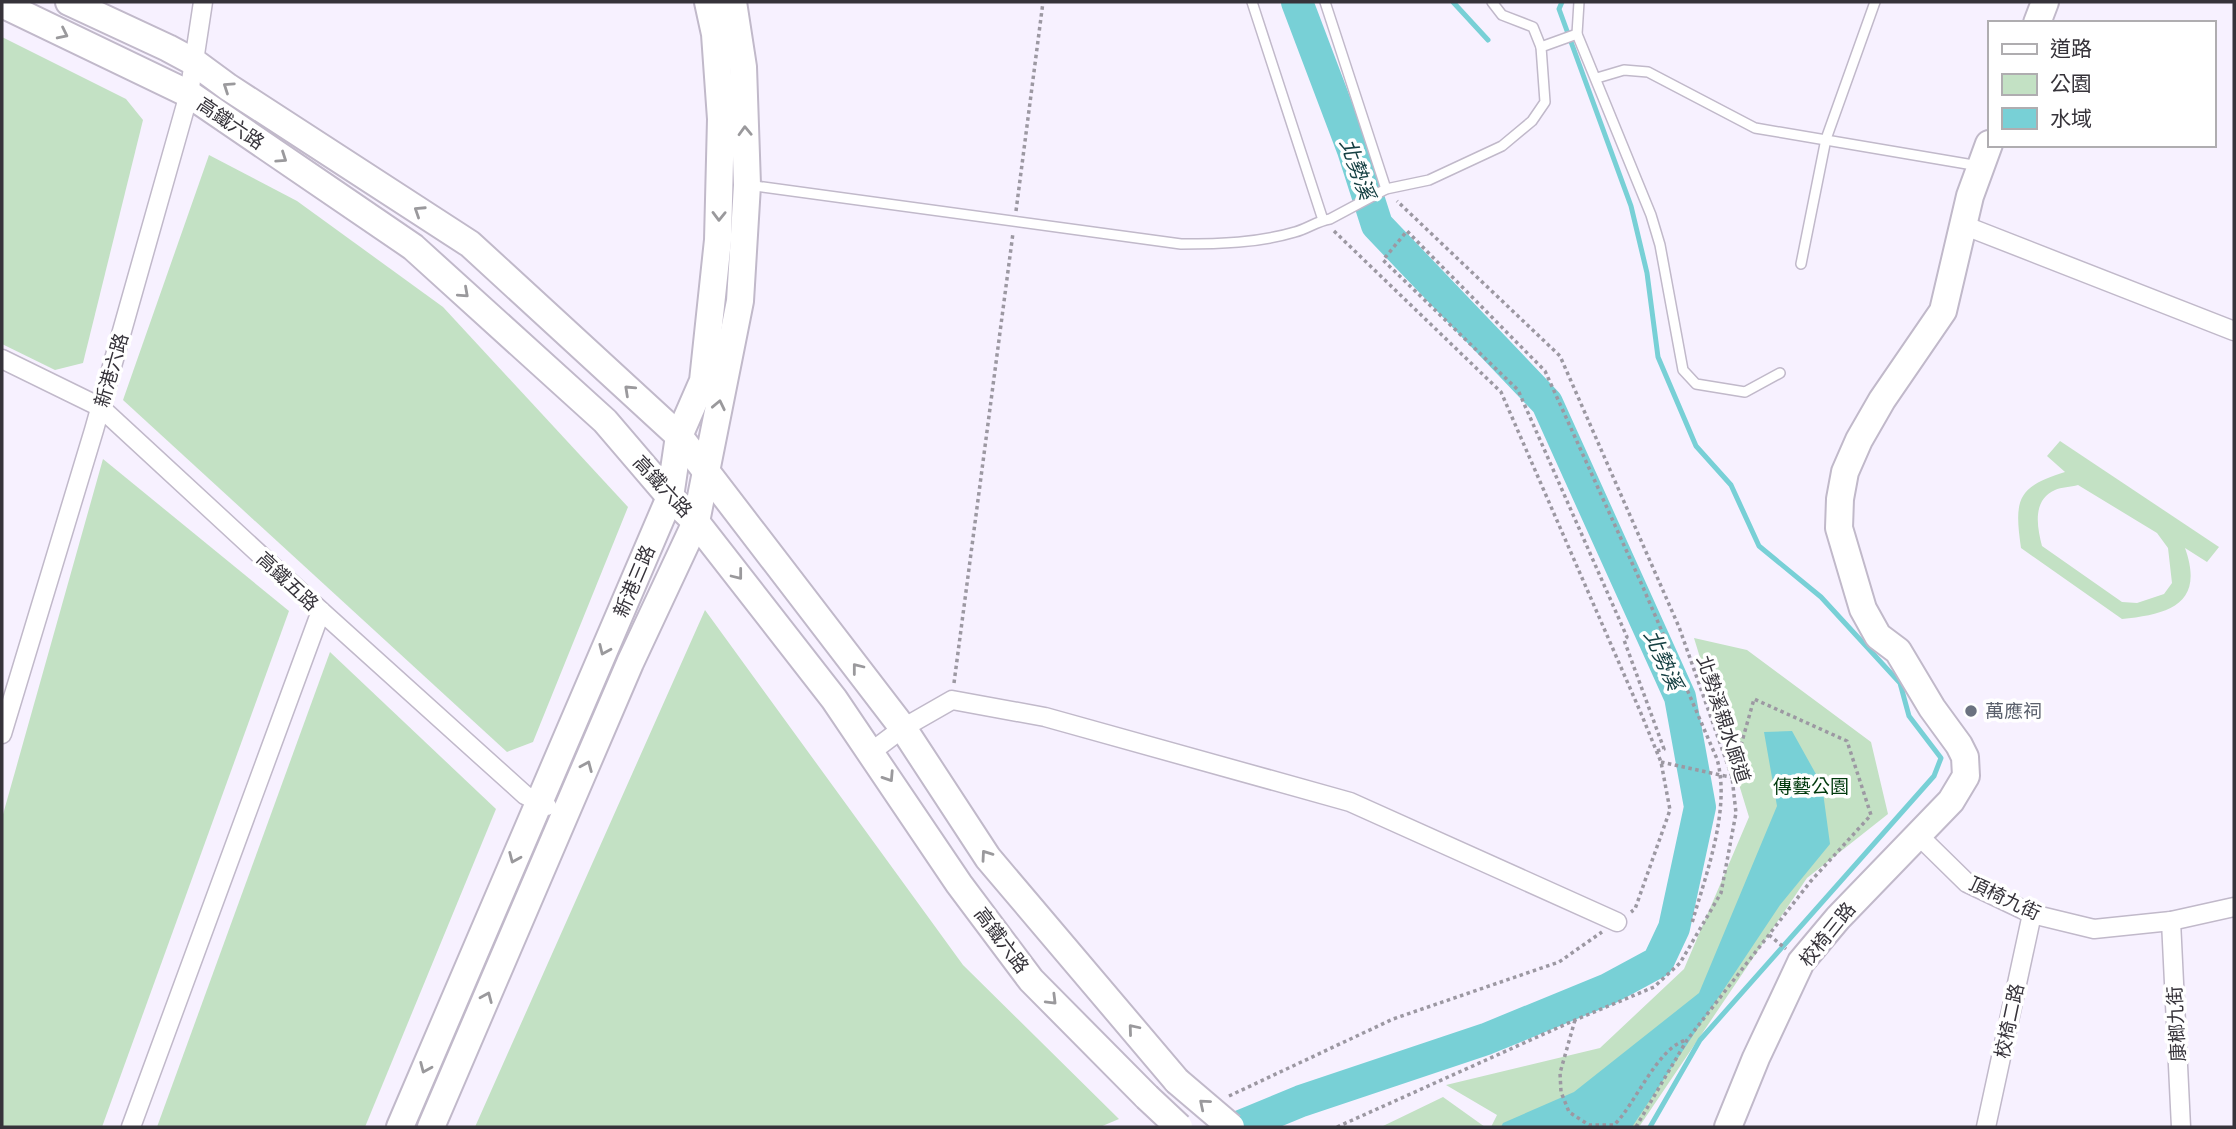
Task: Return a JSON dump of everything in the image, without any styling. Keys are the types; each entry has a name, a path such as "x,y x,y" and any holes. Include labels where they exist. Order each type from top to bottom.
{"street":[{"name":"高鐵六路","path":"69,2 194,62 240,95 470,244 679,436 903,728 988,859 1177,1081 1231,1127"},
{"name":"新港六路","path":"2,734 100,407 189,94 204,2"},
{"name":"新港三路","path":"400,1127 670,497 679,436 703,381 718,240 721,119 715,34 708,2"},
{"name":"新港三路","path":"431,1127 630,663 696,522 740,301 747,185 743,67 733,2"},
{"path":"2038,21 2045,2"},
{"name":"高鐵六路","path":"2,5 189,94 413,247 605,421 670,497 696,522 834,699 959,884 1031,980 1179,1127"},
{"name":"校椅三路","path":"1728,1127 1756,1058 1801,962 1838,918 1951,801 1966,776 1965,757 1959,745 1932,708 1898,651 1878,636 1863,608 1839,528 1845,472 1859,439 1882,400 1943,311 1963,225 1985,155"},
{"path":"1963,225 2234,331"},
{"name":"高鐵五路","path":"2,359 100,407 525,795 566,815"},
{"path":"131,1127 321,611"},
{"path":"872,752 903,728 952,700 1045,716 1350,803 1616,922"},
{"name":"頂椅九街","path":"1917,834 1967,883 2032,914 2094,929 2171,921 2234,906"},
{"name":"校椅二路","path":"1986,1127 2032,914"},
{"name":"康榔九街","path":"2171,921 2180,1127"}],"lane":[{"path":"1252,2 1326,220"},
{"path":"1325,2 1386,189"},
{"path":"747,185 1181,244 1225,244 1296,232 1326,220 1386,189 1429,180 1502,146 1532,121 1545,102 1541,47 1533,27 1503,15 1492,2"},
{"path":"1579,2 1577,34 1651,215 1660,245 1684,370 1696,384 1745,392 1780,373"},
{"path":"1801,264 1826,139 1875,2"},
{"path":"1541,47 1577,34"},
{"path":"1597,78 1624,70 1648,72 1755,128 1826,139 1985,155"}],"path":[{"path":"952,700 1043,2"},
{"name":"北勢溪親水廊道","path":"1337,1127 1575,1020 1654,988 1679,963 1721,893 1736,813 1732,778 1679,627 1560,356 1386,189"},
{"path":"1223,1099 1393,1019 1559,962 1636,909 1670,810 1657,751 1500,392 1326,220"},
{"path":"1657,751 1664,749 1624,640 1627,637 1518,390 1383,260 1407,231 1545,371 1717,759 1722,778 1715,843 1692,923"},
{"path":"1636,1127 1687,1040 1810,882 1871,815 1847,741 1754,699 1732,778 1661,762"},
{"path":"1575,1020 1560,1073 1561,1092 1569,1112 1589,1125 1614,1125 1622,1118 1650,1073 1679,1041 1687,1040"}],"green space":[{"path":"2,37 126,99 143,120 83,363 55,370 2,344"},
{"path":"209,155 297,201 443,307 628,507 533,742 507,752 123,400"},
{"path":"2060,441 2219,547 2207,562 2185,548 2190,567 2190,582 2179,603 2154,614 2122,619 2021,548 2018,518 2022,497 2037,483 2065,472 2047,456","holes":["2078,485 2157,533 2168,548 2172,583 2164,594 2137,603 2122,602 2042,546 2039,507 2048,494 2057,489"]},
{"path":"103,459 289,611 102,1127 2,1127 2,818"},
{"path":"705,610 963,965 1119,1119 1100,1127 475,1127"},
{"name":"傳藝公園","path":"1694,638 1747,650 1871,742 1888,814 1807,878 1639,1127 1491,1127 1497,1115 1446,1085 1600,1048 1684,969 1749,817"},
{"path":"330,652 496,809 365,1127 157,1127"},
{"path":"1443,1097 1485,1127 1381,1127"}],"water":[{"path":"1792,731 1822,785 1830,844 1780,905 1632,1127 1501,1127 1503,1123 1574,1092 1699,993 1777,806 1764,732"}],"waterway":[{"name":"北勢溪","path":"1238,1127 1301,1101 1486,1039 1608,989 1658,962 1674,928 1700,807 1680,697 1547,403 1377,225 1353,150 1297,2"},
{"path":"1453,2 1488,40"},
{"path":"1562,2 1559,9 1631,206 1647,273 1658,357 1696,446 1731,485 1759,546 1821,597 1900,683 1909,716 1941,758 1934,776 1700,1040 1650,1127"}],"place":[{"name":"萬應祠","path":"1971,711"}]}
